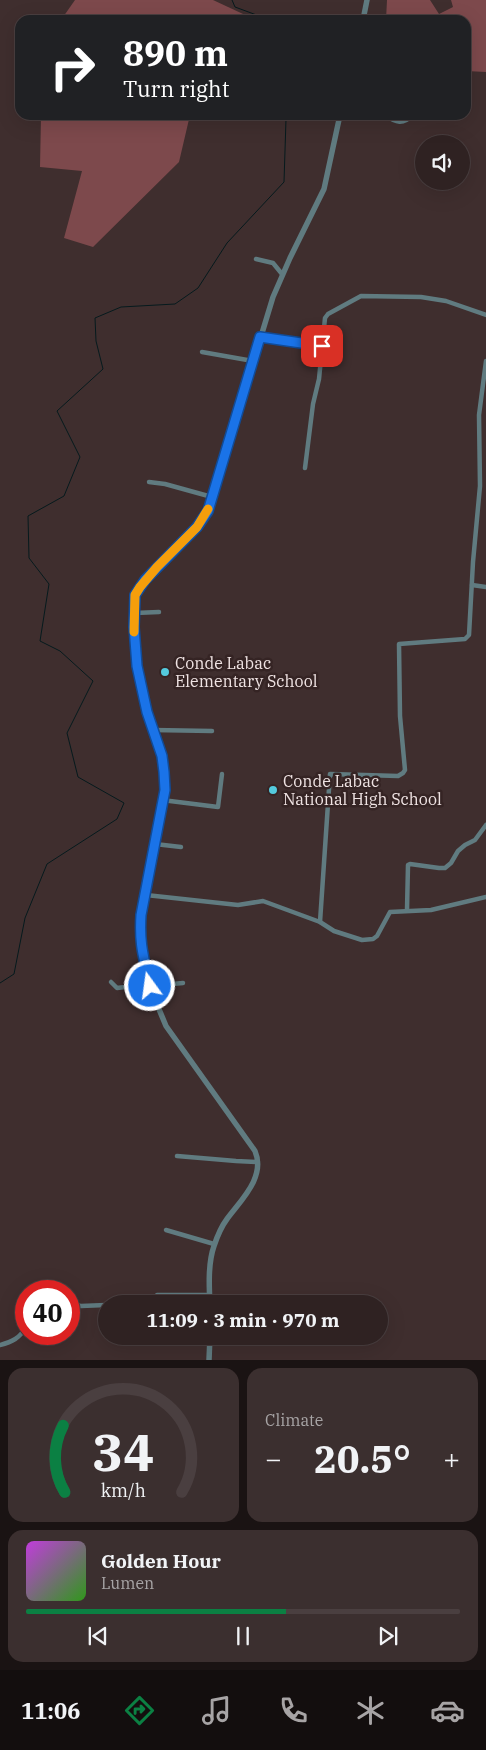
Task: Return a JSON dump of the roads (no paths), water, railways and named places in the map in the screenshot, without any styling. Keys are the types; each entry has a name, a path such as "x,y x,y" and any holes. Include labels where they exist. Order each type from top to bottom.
{"street":[{"path":"364,15 367,0"},
{"path":"210,1295 214,1244 226,1220 255,1180 258,1162 255,1151 166,1026 150,985 141,950 141,915 165,790 162,756 141,691 137,666 134,613 135,595 157,567 197,527 208,511 260,337 282,274 324,189 339,120"},
{"path":"392,120 399,123 407,120"},
{"path":"256,259 274,263 282,274"},
{"path":"305,468 313,404 319,379 325,318 328,314 343,304 361,296 421,297 446,301 486,315"},
{"path":"260,337 322,346"},
{"path":"202,352 253,360"},
{"path":"320,922 330,774 398,776 403,773 405,770 400,716 399,644 465,639 470,634 480,486 479,415 486,361"},
{"path":"149,482 165,484 212,497"},
{"path":"472,584 486,587"},
{"path":"134,613 159,612"},
{"path":"153,730 212,730"},
{"path":"162,800 218,807 222,774"},
{"path":"407,910 408,865 445,868 458,851 474,840 486,825"},
{"path":"155,844 181,847"},
{"path":"146,895 238,905 263,900 320,922 334,931 362,940 368,940 377,936 390,912 431,910 486,898"},
{"path":"111,982 117,988 183,983"},
{"path":"177,1156 258,1162"},
{"path":"166,1230 214,1244"},
{"path":"80,1306 98,1305"},
{"path":"0,1345 15,1339"},
{"path":"209,1360 210,1345"}],"waterway":[{"path":"232,0 235,7 257,15"},
{"path":"0,983 14,974 25,918 47,864 117,819 124,803 78,777 67,733 93,681 60,651 40,641 49,584 29,558 28,516 64,496 80,457 57,411 103,369 96,341 95,318 121,307 175,304 198,288 227,243 284,182 286,120"}],"place":[{"name":"Conde Labac Elementary School","path":"165,672"},
{"name":"Conde Labac National High School","path":"273,790"}]}
